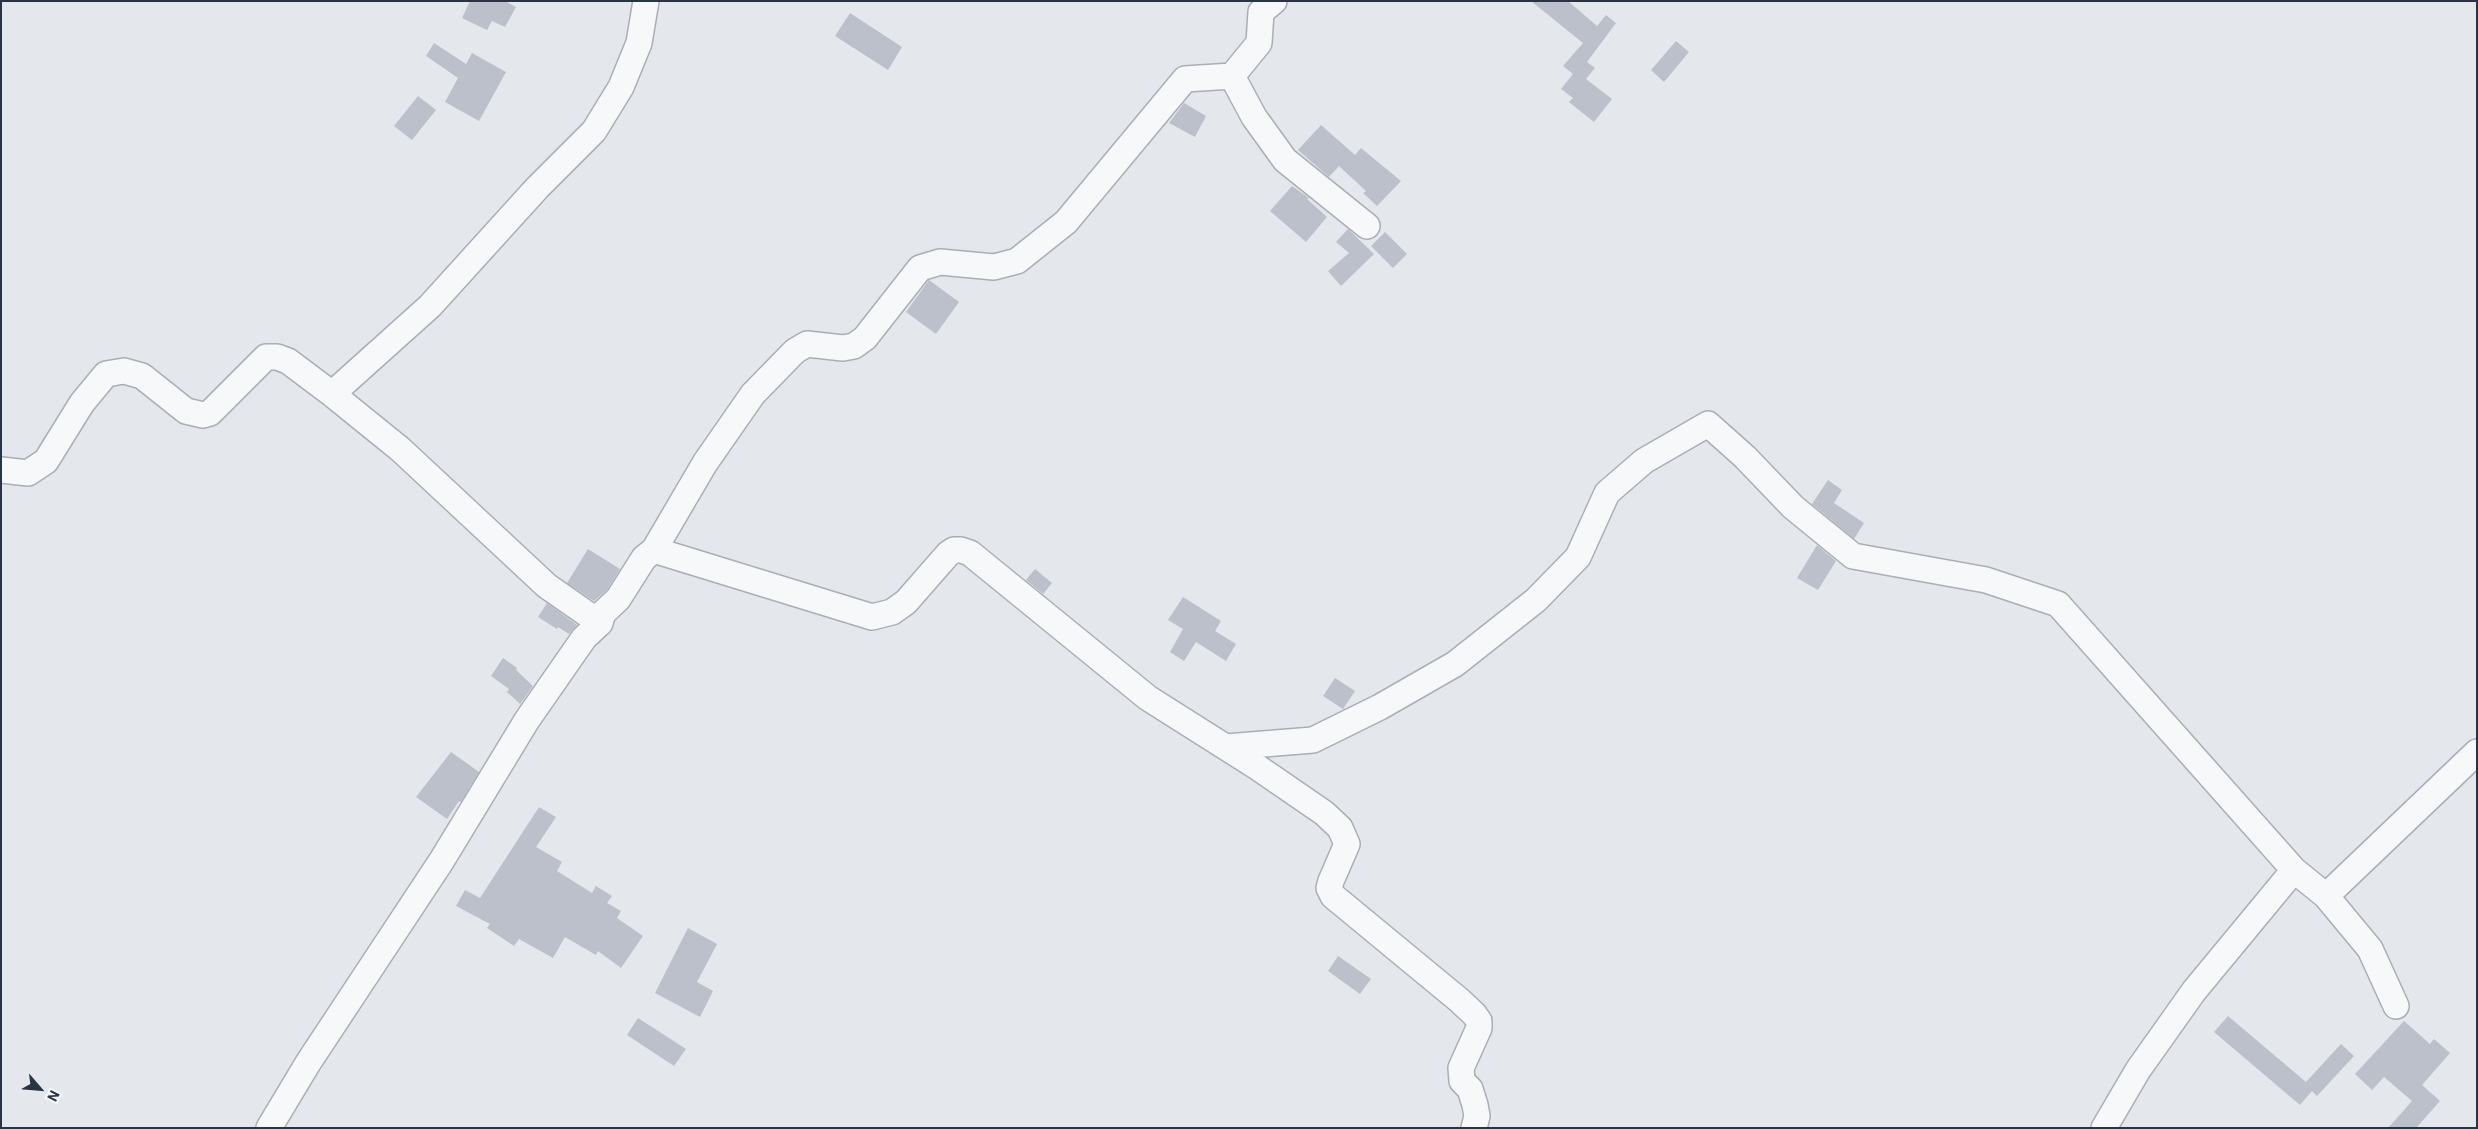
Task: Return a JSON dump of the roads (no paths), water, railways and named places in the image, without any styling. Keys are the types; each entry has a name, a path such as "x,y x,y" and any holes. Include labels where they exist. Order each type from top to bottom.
{"street":[{"path":"332,394 430,306 537,188 594,131 621,87 639,43 646,1"},
{"path":"269,1128 308,1064 442,860 527,720 584,638 600,622 603,613 618,599 644,558 654,550 705,462 753,394 795,351 807,344 843,348 854,346 864,338 920,268 940,262 994,267 1017,261 1066,222 1185,79 1232,76 1259,44 1261,12 1274,1"},
{"path":"1232,76 1254,118 1285,160 1367,226"},
{"path":"1,470 28,473 46,461 82,403 106,374 114,371 124,371 142,376 186,410 203,415 210,412 266,357 277,357 288,361 400,449 547,586 600,622"},
{"path":"1226,747 1313,740 1380,707 1456,664 1536,600 1578,557 1608,493 1644,461 1708,424 1745,457 1793,507 1853,556 1986,580 2058,604 2294,870 2326,896 2370,950 2396,1006"},
{"path":"654,550 872,617 892,612 906,602 954,550 970,553 1148,698 1226,747 1324,813 1340,828 1347,844 1331,880 1329,888 1333,896 1474,1014 1479,1021 1479,1028 1461,1068 1461,1076 1470,1089 1475,1104 1477,1116 1474,1128"},
{"path":"2326,896 2477,752"},
{"path":"2104,1128 2138,1070 2194,991 2294,870"}]}
